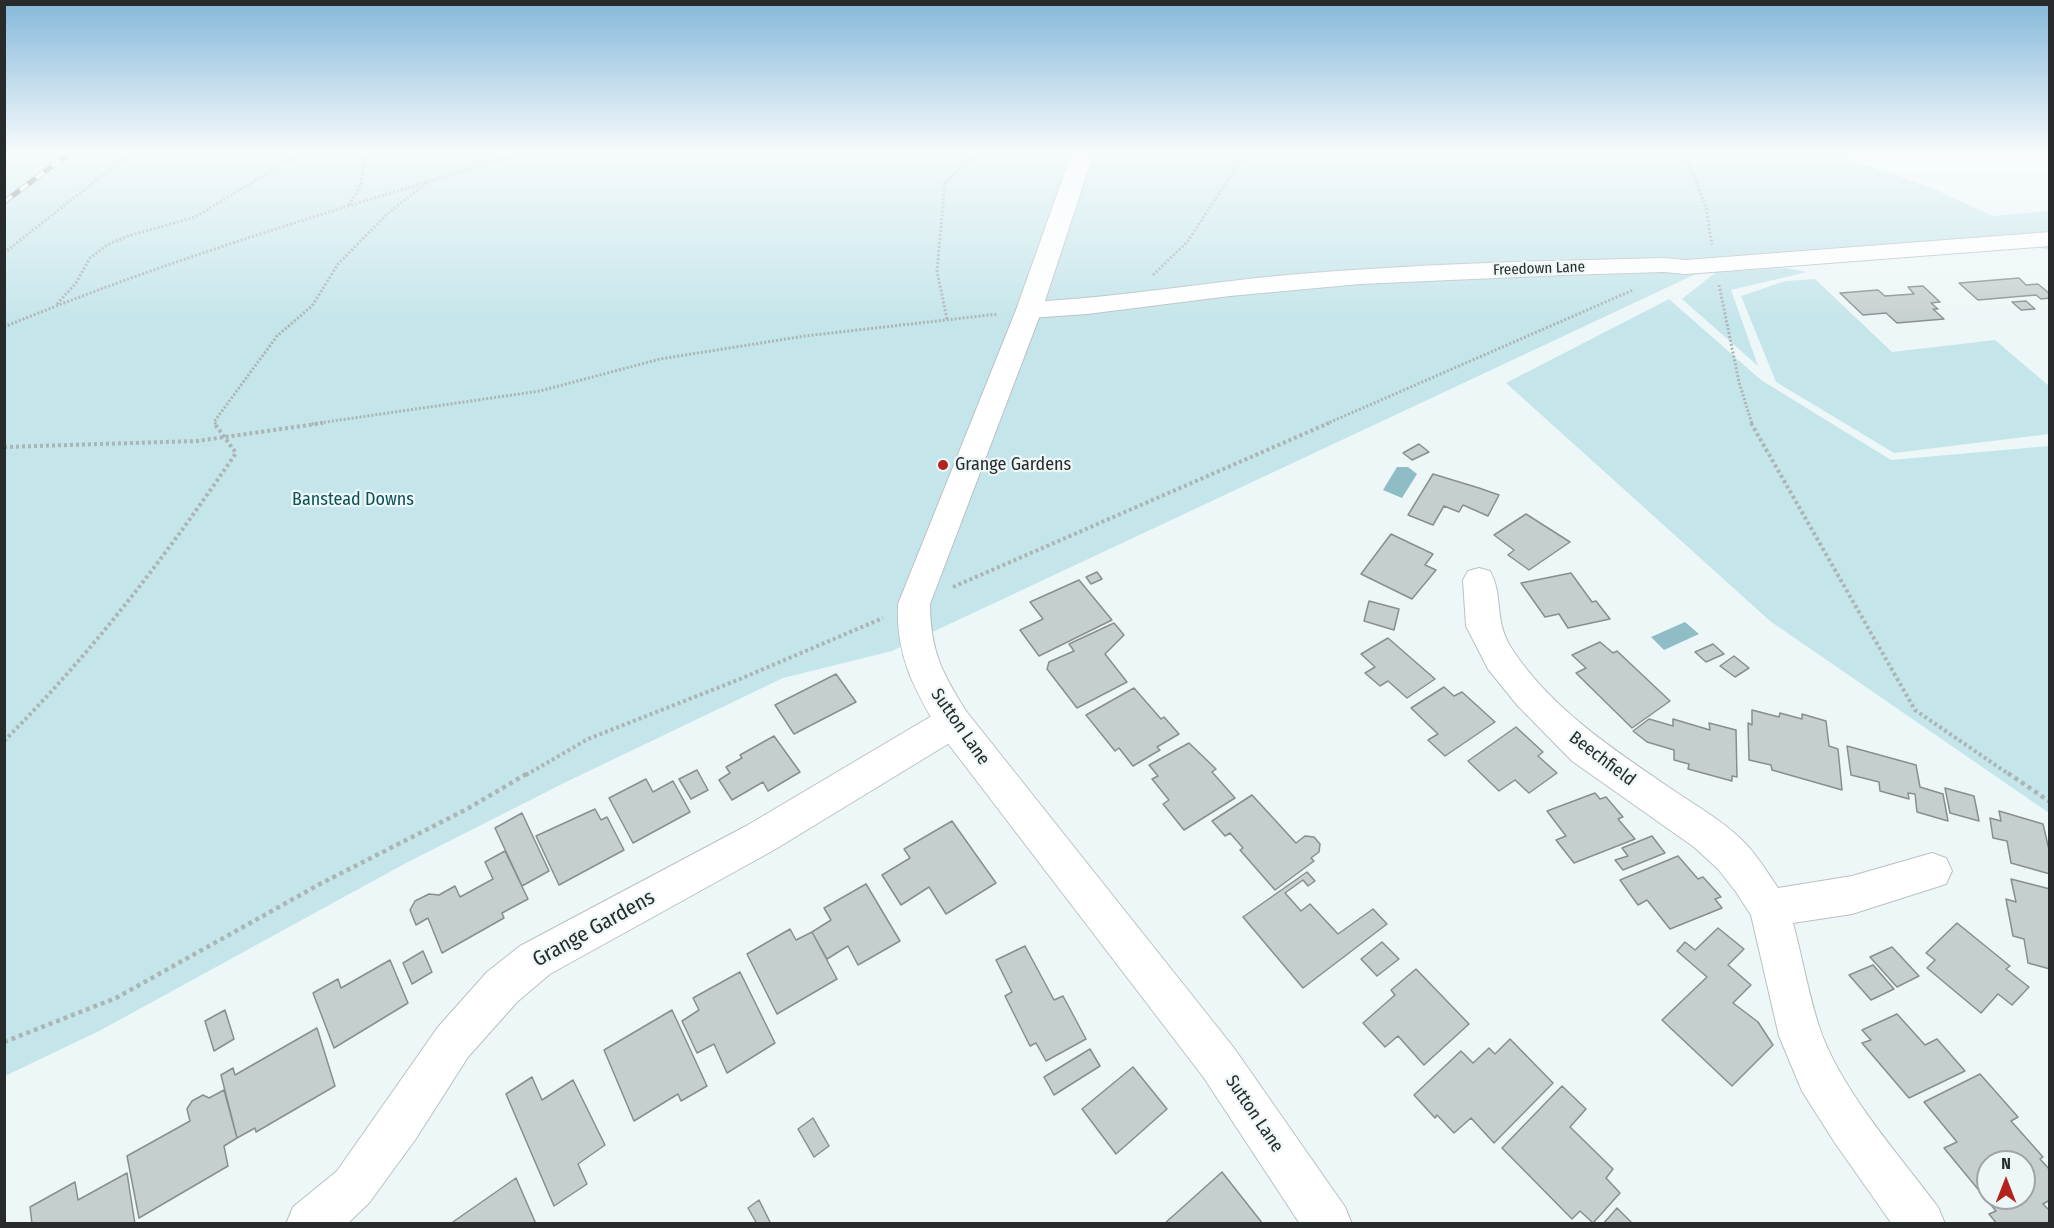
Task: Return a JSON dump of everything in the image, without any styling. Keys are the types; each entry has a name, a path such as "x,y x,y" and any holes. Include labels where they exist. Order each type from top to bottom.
{"street":[{"name":"Sutton Lane","path":"1063,209 1029,310 914,604 913,630 923,673 953,722 1219,1063 1328,1224"},
{"name":"Freedown Lane","path":"1029,310 1075,309 1258,285 1408,274 1664,265 1686,267 2049,239"},
{"name":"Beechfield","path":"1479,580 1483,626 1500,659 1530,694 1585,750 1708,835 1732,856 1769,908 1801,1036 1818,1075 1851,1127 1921,1224"},
{"name":"Grange Gardens","path":"309,1224 353,1188 453,1042 502,987 535,960 760,838 953,722"},
{"path":"1769,908 1852,895 1932,871"}],"path":[{"path":"4,253 59,209"},
{"path":"56,306 76,283 90,258 107,245 128,236 195,216 206,209"},
{"path":"4,327 84,294 342,209"},
{"path":"4,741 99,639 193,519 237,453 214,422 277,336 300,320 312,306 338,264 393,209"},
{"path":"943,209 937,271 947,320"},
{"path":"1124,303 1188,241 1210,209"},
{"path":"1706,209 1739,382 1754,430 1916,710 2049,802"},
{"path":"4,1042 116,998 320,884 467,809 588,739 740,679 1686,267"},
{"path":"4,447 197,441 540,391 660,359 805,336 1029,310"}],"green space":[{"name":"Banstead Downs","path":"5,209 1978,209 1993,216 2049,211 2049,250 2016,242 1715,265 892,651 783,678 566,782 406,863 101,1030 5,1076"},
{"path":"1786,268 1807,272 1731,290 1758,366 1682,299 1716,272"},
{"path":"1815,279 1892,352 1995,340 2049,386 2049,434 1894,453 1776,382 1741,296 1785,281"},
{"path":"1669,299 1761,380 1891,460 2049,446 2049,813 1770,621 1506,383"}],"shaded area":[{"path":"1397,467 1408,467 1417,474 1402,498 1383,490"},
{"path":"1685,622 1699,634 1664,650 1651,637"}],"building":[{"path":"2019,278 2026,285 2038,284 2050,294 2050,298 2041,299 2036,295 1978,300 1959,283"},
{"path":"1923,286 1940,302 1931,303 1938,309 1933,309 1944,319 1897,323 1886,313 1863,315 1840,293 1878,290 1885,296 1914,294 1908,287"},
{"path":"2026,301 2035,309 2021,310 2012,302"},
{"path":"1419,444 1429,452 1412,460 1403,453"},
{"path":"1433,474 1499,495 1488,516 1463,505 1459,512 1444,506 1433,525 1408,515"},
{"path":"1526,514 1570,542 1529,570 1508,555 1514,550 1494,535"},
{"path":"1391,534 1433,554 1425,565 1436,570 1412,599 1361,574"},
{"path":"1097,572 1102,579 1091,584 1086,577"},
{"path":"1571,573 1592,602 1596,601 1610,619 1568,628 1559,614 1545,617 1521,583"},
{"path":"1079,580 1112,620 1039,656 1020,630 1043,619 1030,602"},
{"path":"1369,601 1399,609 1394,630 1364,621"},
{"path":"1114,623 1124,635 1105,654 1127,682 1077,708 1047,669 1049,662 1074,651 1069,644"},
{"path":"1388,638 1435,679 1407,698 1388,681 1380,686 1365,673 1375,667 1361,654"},
{"path":"1600,642 1613,653 1617,651 1670,701 1632,728 1576,673 1586,668 1572,655"},
{"path":"1713,644 1724,654 1706,662 1695,652"},
{"path":"1734,656 1749,668 1735,677 1720,666"},
{"path":"836,674 856,702 794,734 775,705"},
{"path":"1444,687 1454,696 1462,692 1495,722 1445,756 1428,740 1438,734 1411,708"},
{"path":"1134,688 1161,719 1164,717 1179,734 1157,747 1160,750 1133,766 1119,748 1115,751 1086,715"},
{"path":"1752,710 1779,717 1780,713 1802,719 1802,714 1826,721 1829,746 1838,749 1842,790 1772,770 1771,765 1749,760 1748,723 1752,725"},
{"path":"1649,719 1673,726 1673,719 1710,730 1709,723 1736,730 1737,777 1732,776 1732,781 1688,769 1689,764 1674,760 1674,750 1647,742 1633,731"},
{"path":"1516,727 1543,752 1538,756 1557,773 1529,793 1515,780 1499,791 1468,761"},
{"path":"774,736 800,772 768,791 763,782 732,800 719,780 730,773 726,767 742,758 740,755"},
{"path":"1189,743 1216,769 1212,772 1235,798 1184,830 1163,804 1169,800 1152,779 1158,776 1149,765"},
{"path":"1847,746 1916,765 1920,787 1943,794 1948,821 1917,812 1915,794 1908,793 1909,799 1880,791 1879,782 1851,775"},
{"path":"697,770 708,790 691,799 679,779"},
{"path":"646,779 653,792 673,781 690,812 633,843 609,798"},
{"path":"1945,788 1974,796 1979,821 1950,813"},
{"path":"1595,793 1600,799 1606,797 1623,817 1618,819 1635,839 1574,863 1556,840 1566,836 1547,811"},
{"path":"1252,795 1296,843 1305,836 1314,837 1320,844 1319,852 1311,858 1314,861 1275,890 1240,850 1243,848 1230,833 1225,836 1212,821"},
{"path":"595,809 601,820 607,817 624,850 559,885 536,836"},
{"path":"1999,811 2043,824 2050,854 2050,874 2011,863 2007,841 1993,838 1990,818 2001,821"},
{"path":"522,813 549,871 522,886 495,828"},
{"path":"952,821 996,883 946,914 929,887 901,905 882,875 910,858 904,849"},
{"path":"1652,836 1665,853 1623,870 1615,860 1628,856 1622,848"},
{"path":"505,851 528,899 502,913 504,918 442,953 428,918 416,925 410,910 415,901 429,894 439,895 455,886 460,897 493,879 485,862"},
{"path":"1678,856 1698,879 1703,877 1721,897 1715,899 1722,908 1670,929 1647,900 1638,905 1620,880"},
{"path":"1307,872 1315,881 1308,886 1303,880 1285,893 1301,911 1310,904 1338,934 1373,909 1387,924 1303,988 1243,917"},
{"path":"2011,879 2050,889 2050,969 2028,963 2024,939 2013,936 2006,899 2016,902"},
{"path":"866,884 900,941 858,965 848,946 827,959 812,932 831,920 824,908"},
{"path":"1957,923 2010,966 2006,969 2029,987 2012,1005 1998,994 1981,1013 1927,968 1935,960 1926,953"},
{"path":"1718,928 1744,949 1728,965 1751,985 1733,1003 1758,1022 1773,1045 1732,1086 1662,1020 1707,977 1677,951 1685,942 1695,950"},
{"path":"790,929 796,940 812,932 837,979 777,1014 747,954"},
{"path":"1382,942 1399,959 1377,976 1361,959"},
{"path":"1025,946 1054,1000 1063,996 1086,1039 1046,1061 1036,1043 1030,1046 1005,996 1012,992 996,960"},
{"path":"1892,947 1919,976 1897,987 1870,957"},
{"path":"423,951 432,972 412,984 403,963"},
{"path":"390,960 408,1003 334,1048 313,993 338,979 341,988"},
{"path":"1873,965 1894,989 1871,1000 1849,975"},
{"path":"1416,969 1469,1024 1424,1065 1398,1036 1385,1047 1363,1023 1395,995 1391,990"},
{"path":"740,972 775,1043 727,1073 714,1044 697,1053 682,1021 699,1010 693,998"},
{"path":"225,1010 234,1039 214,1051 205,1021"},
{"path":"672,1010 707,1086 681,1101 678,1094 634,1121 604,1050"},
{"path":"1897,1014 1925,1045 1937,1039 1965,1071 1909,1098 1862,1043 1871,1040 1862,1030"},
{"path":"317,1028 335,1086 256,1132 255,1128 237,1138 221,1075 233,1068 235,1075"},
{"path":"1510,1039 1553,1083 1494,1143 1471,1118 1454,1133 1437,1115 1435,1118 1414,1095 1461,1051 1473,1063 1489,1048 1495,1054"},
{"path":"1090,1049 1100,1066 1054,1095 1044,1077"},
{"path":"1133,1067 1167,1109 1116,1154 1082,1109"},
{"path":"1980,1074 2018,1117 2011,1121 2043,1157 2040,1159 2050,1170 2050,1200 2043,1204 2050,1211 2050,1224 1997,1224 1989,1214 1995,1210 2036,1210 2036,1150 1976,1150 1976,1187 1944,1148 1957,1142 1924,1102"},
{"path":"532,1077 542,1100 573,1080 605,1145 578,1164 587,1184 554,1206 506,1094"},
{"path":"1562,1086 1586,1109 1570,1127 1613,1169 1606,1178 1620,1193 1593,1223 1580,1211 1572,1219 1502,1148"},
{"path":"224,1090 237,1138 224,1146 228,1166 139,1218 127,1156 190,1121 187,1109 192,1101 203,1095 209,1098"},
{"path":"813,1118 829,1146 814,1157 798,1129"},
{"path":"1222,1172 1263,1224 1164,1224"},
{"path":"127,1173 135,1224 32,1224 30,1207 75,1182 78,1200"},
{"path":"516,1178 536,1224 450,1224"},
{"path":"759,1200 771,1224 757,1224 748,1208"},
{"path":"1617,1208 1633,1224 1603,1224"}],"place":[{"name":"Grange Gardens","path":"943,465"}]}
